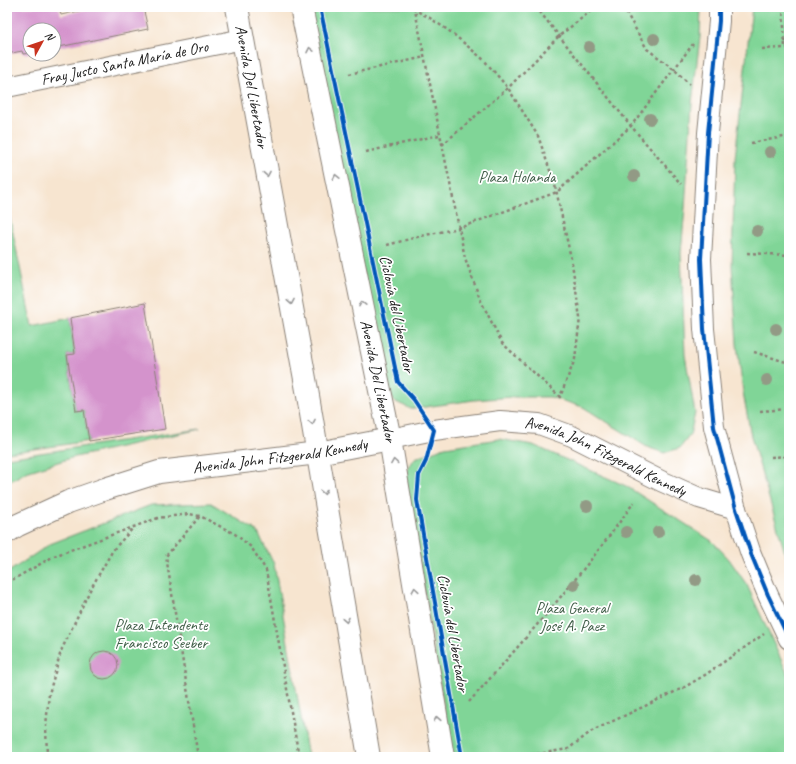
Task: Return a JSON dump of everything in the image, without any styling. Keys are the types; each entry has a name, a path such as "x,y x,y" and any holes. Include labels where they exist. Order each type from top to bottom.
{"main road":[{"name":"Avenida Del Libertador","path":"236,7 318,454 369,757"},
{"name":"Avenida Del Libertador","path":"301,7 390,439 443,757"},
{"name":"Avenida John Fitzgerald Kennedy","path":"7,532 18,525 68,502 106,488 159,472 318,454 390,439"}],"street":[{"path":"718,7 708,133 701,259 704,329 715,432 736,509 754,561 789,639"},
{"name":"Fray Justo Santa María de Oro","path":"7,87 243,39"},
{"name":"Avenida John Fitzgerald Kennedy","path":"390,439 434,430 500,421 539,424 572,436 661,481 693,495 736,509"}],"path":[{"path":"536,7 631,126 680,184"},
{"path":"442,145 508,88 559,36 596,7"},
{"path":"623,7 647,49 674,69 689,84"},
{"path":"783,7 785,48"},
{"path":"415,8 452,33 484,60 508,88 538,136 557,192 572,263 580,318 576,359 560,397 502,343 480,299 465,258 415,8"},
{"path":"784,41 789,41"},
{"path":"387,245 459,228 557,192 631,126 693,44"},
{"path":"762,49 789,47"},
{"path":"349,74 424,57"},
{"path":"366,152 440,135"},
{"path":"751,143 789,136"},
{"path":"747,253 789,256"},
{"path":"754,352 789,363"},
{"path":"760,411 789,409"},
{"path":"771,457 789,456"},
{"path":"469,702 536,627 592,558 634,502"},
{"path":"7,584 54,556 158,518 189,514 200,516 235,534 251,547 266,570 298,755 277,757"},
{"path":"198,757 166,556 200,516"},
{"path":"48,757 46,726 49,694 61,651 90,590 113,550 134,527"},
{"path":"519,757 568,749 592,731 683,688 765,634"}],"green space":[{"name":"Plaza Holanda","path":"309,7 701,7 700,37 692,103 681,253 685,355 695,413 690,435 680,448 664,453 647,447 583,407 550,397 513,397 474,400 411,409 394,401 386,387"},
{"path":"752,7 789,7 789,562 785,553 751,436 743,392 737,344 732,266 735,158"},
{"path":"7,204 32,326 70,318 75,354 67,355 76,411 84,410 89,441 7,453"},
{"path":"200,429 71,458 26,472 7,483 7,458"},
{"name":"Plaza General José A. Paez","path":"499,439 533,445 626,486 712,541 729,559 747,585 789,677 789,757 452,757 406,479 408,468 415,458 445,447"},
{"name":"Plaza Intendente Francisco Seeber","path":"211,503 257,531 274,564 308,757 7,757 7,573 50,544 151,505"}],"building":[{"path":"7,7 59,7 61,15 97,7 143,7 148,29 62,46 62,22 22,22 22,51 7,54"},
{"path":"145,303 165,429 89,441 84,410 76,411 67,355 75,354 70,318"},
{"path":"104,651 114,655 118,665 114,675 104,679 94,675 90,665 94,655"}],"cycle path":[{"name":"Ciclovía del Libertador","path":"320,7 398,382 414,400 434,430 426,461 419,475 417,500 462,757"},
{"path":"719,7 719,21 708,133 701,259 704,329 714,427 736,509 751,554 768,595 789,639"}]}
